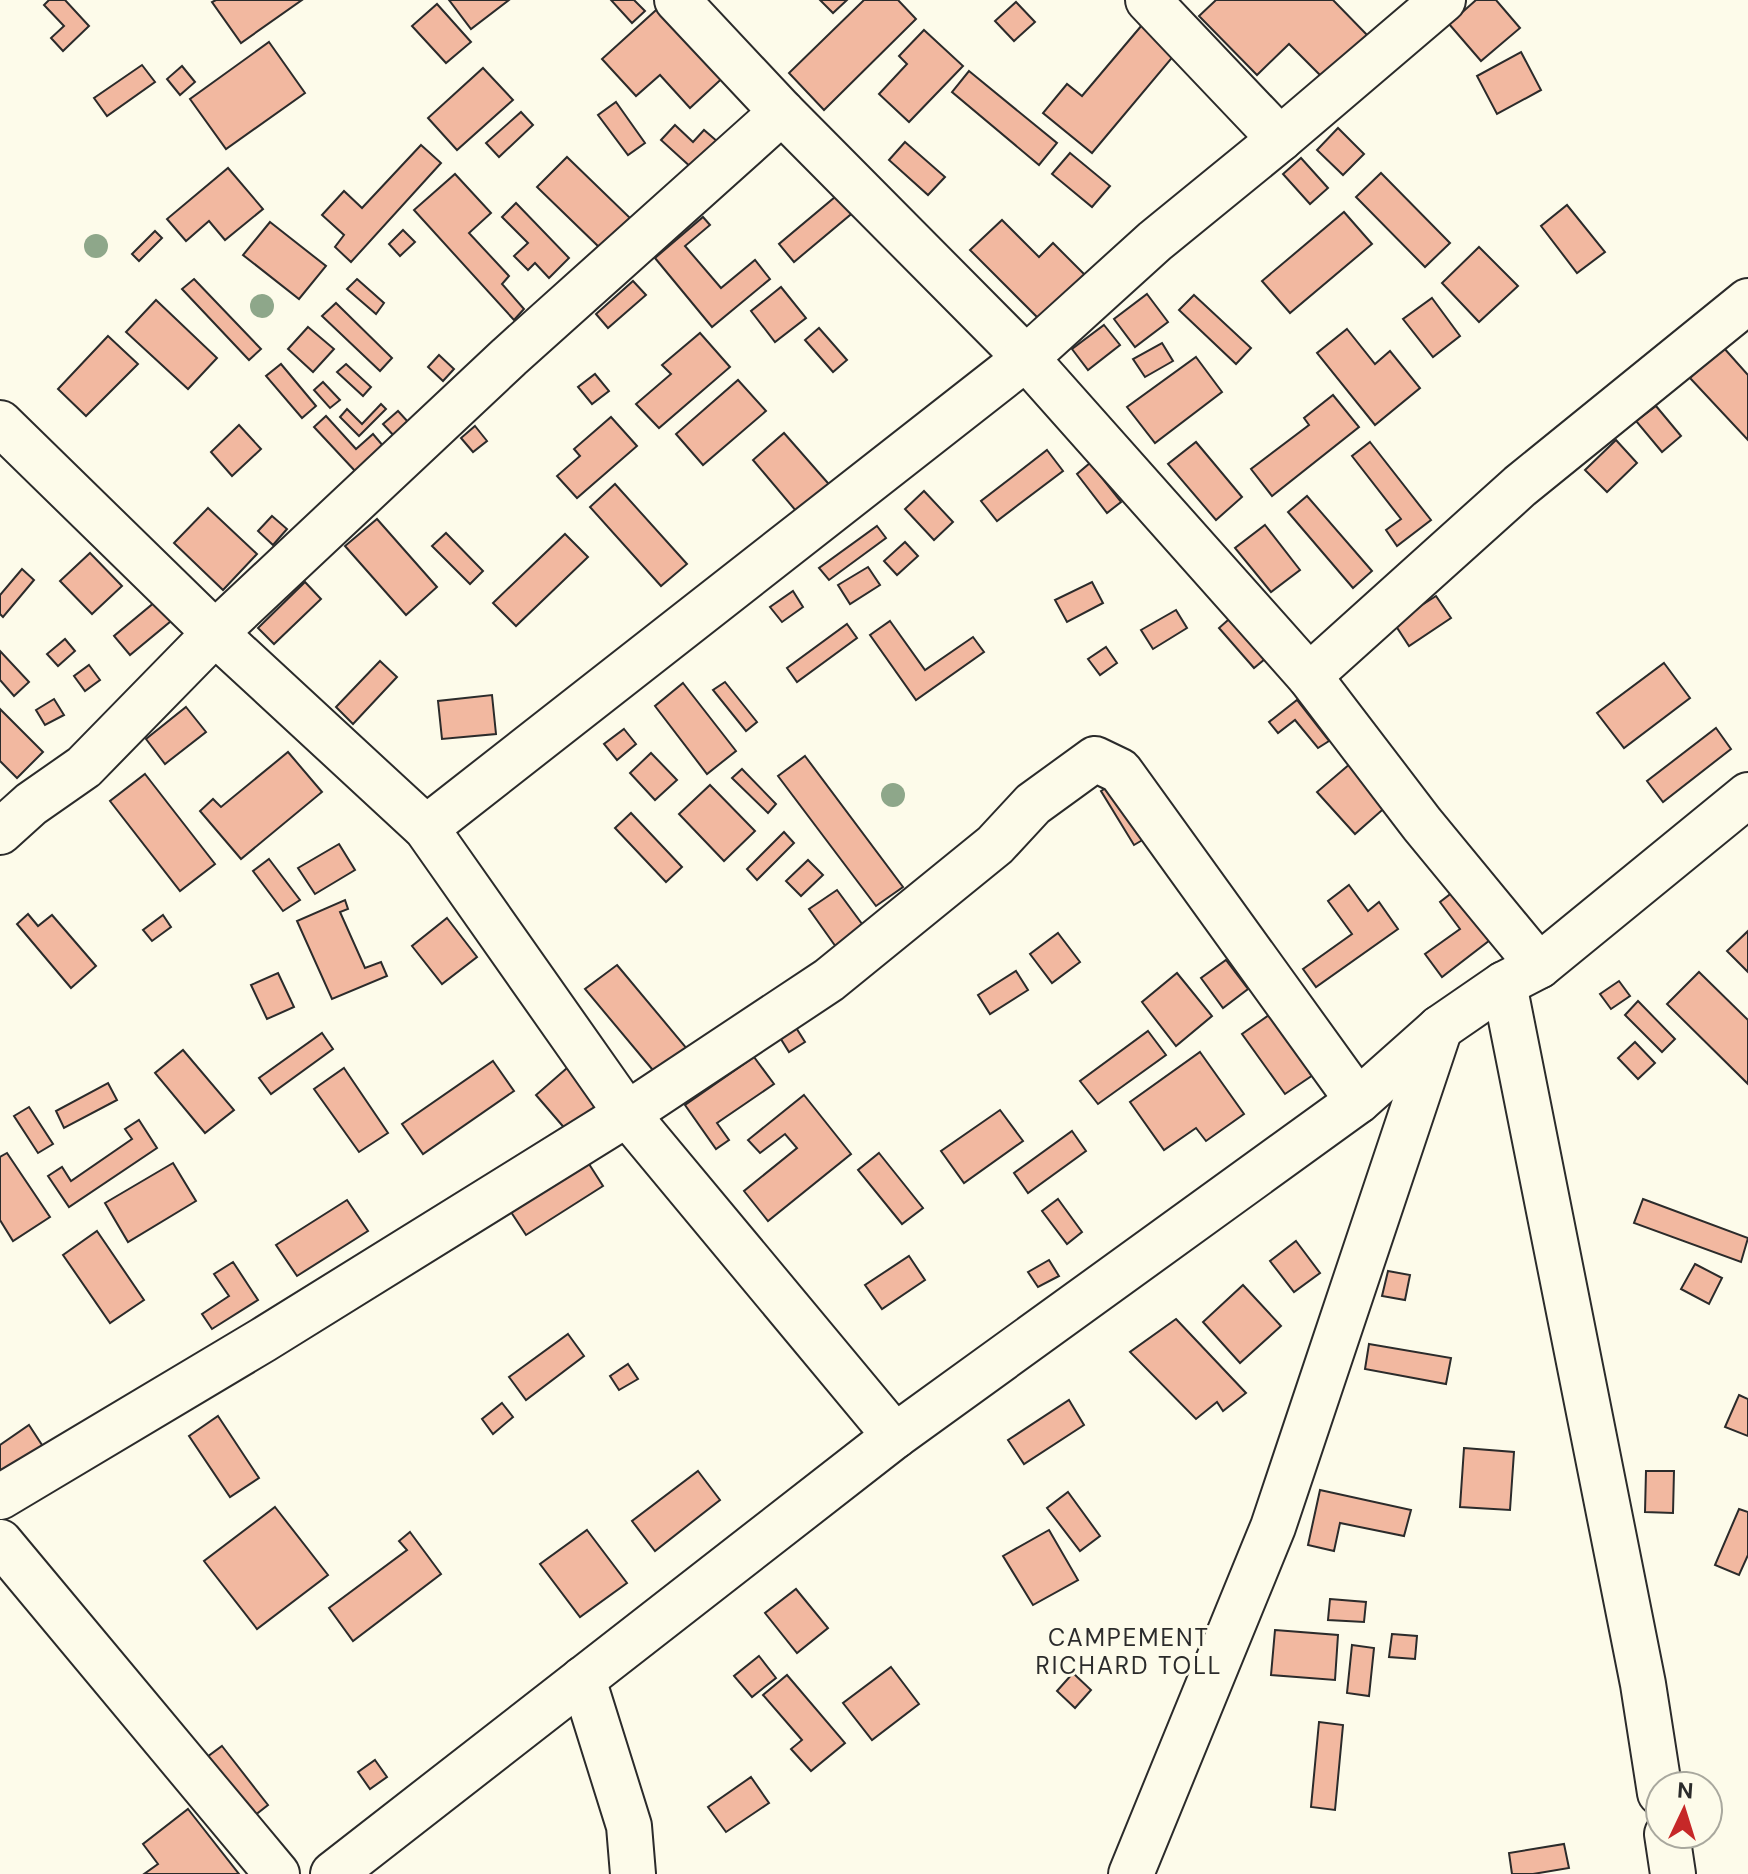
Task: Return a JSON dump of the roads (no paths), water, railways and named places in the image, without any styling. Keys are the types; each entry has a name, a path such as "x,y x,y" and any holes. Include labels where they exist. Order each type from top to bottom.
{"street":[{"path":"677,0 782,112 1026,358 1309,676 1422,824 1522,975 1656,1770"},
{"path":"1148,0 1280,139"},
{"path":"426,828 1026,358 1155,241 1443,0"},
{"path":"0,832 31,804 84,767 215,633 509,357 782,112"},
{"path":"1309,676 1520,486 1748,301"},
{"path":"0,423 215,633 426,828 627,1114 895,1436"},
{"path":"0,1497 263,1340 627,1114 829,980 995,845 1033,804 1095,759 1120,771 1358,1101"},
{"path":"333,1874 895,1436 1358,1101 1440,1028 1522,975 1748,795"},
{"path":"1131,1874 1273,1527 1440,1028"},
{"path":"0,1542 277,1874"},
{"path":"583,1679 629,1826 633,1874"},
{"path":"1669,1850 1673,1874"}],"district":[{"name":"CAMPEMENT RICHARD TOLL","path":"1129,1651"}]}
